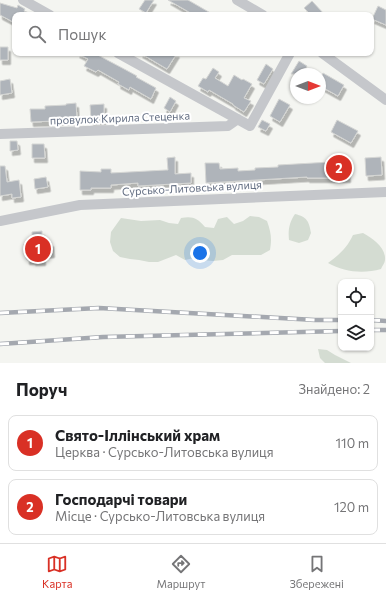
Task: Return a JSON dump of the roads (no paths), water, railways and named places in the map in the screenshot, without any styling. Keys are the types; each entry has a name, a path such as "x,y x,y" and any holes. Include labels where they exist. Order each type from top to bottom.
{"street":[{"path":"23,0 45,12"},
{"path":"237,0 258,12"},
{"name":"провулок Кирила Стеценка","path":"123,56 250,126 288,56"},
{"path":"326,56 386,100"},
{"name":"провулок Кирила Стеценка","path":"0,134 228,126 238,119"},
{"name":"Сурсько-Литовська вулиця","path":"0,221 80,205 386,192"}],"railway":[{"path":"0,313 99,308 338,320"},
{"path":"374,320 386,321"},
{"path":"374,330 386,330"},
{"path":"0,344 103,337 338,331"}],"place":[{"name":"Господарчі товари","path":"339,168"},
{"name":"Свято-Іллінський храм","path":"38,249"}]}
